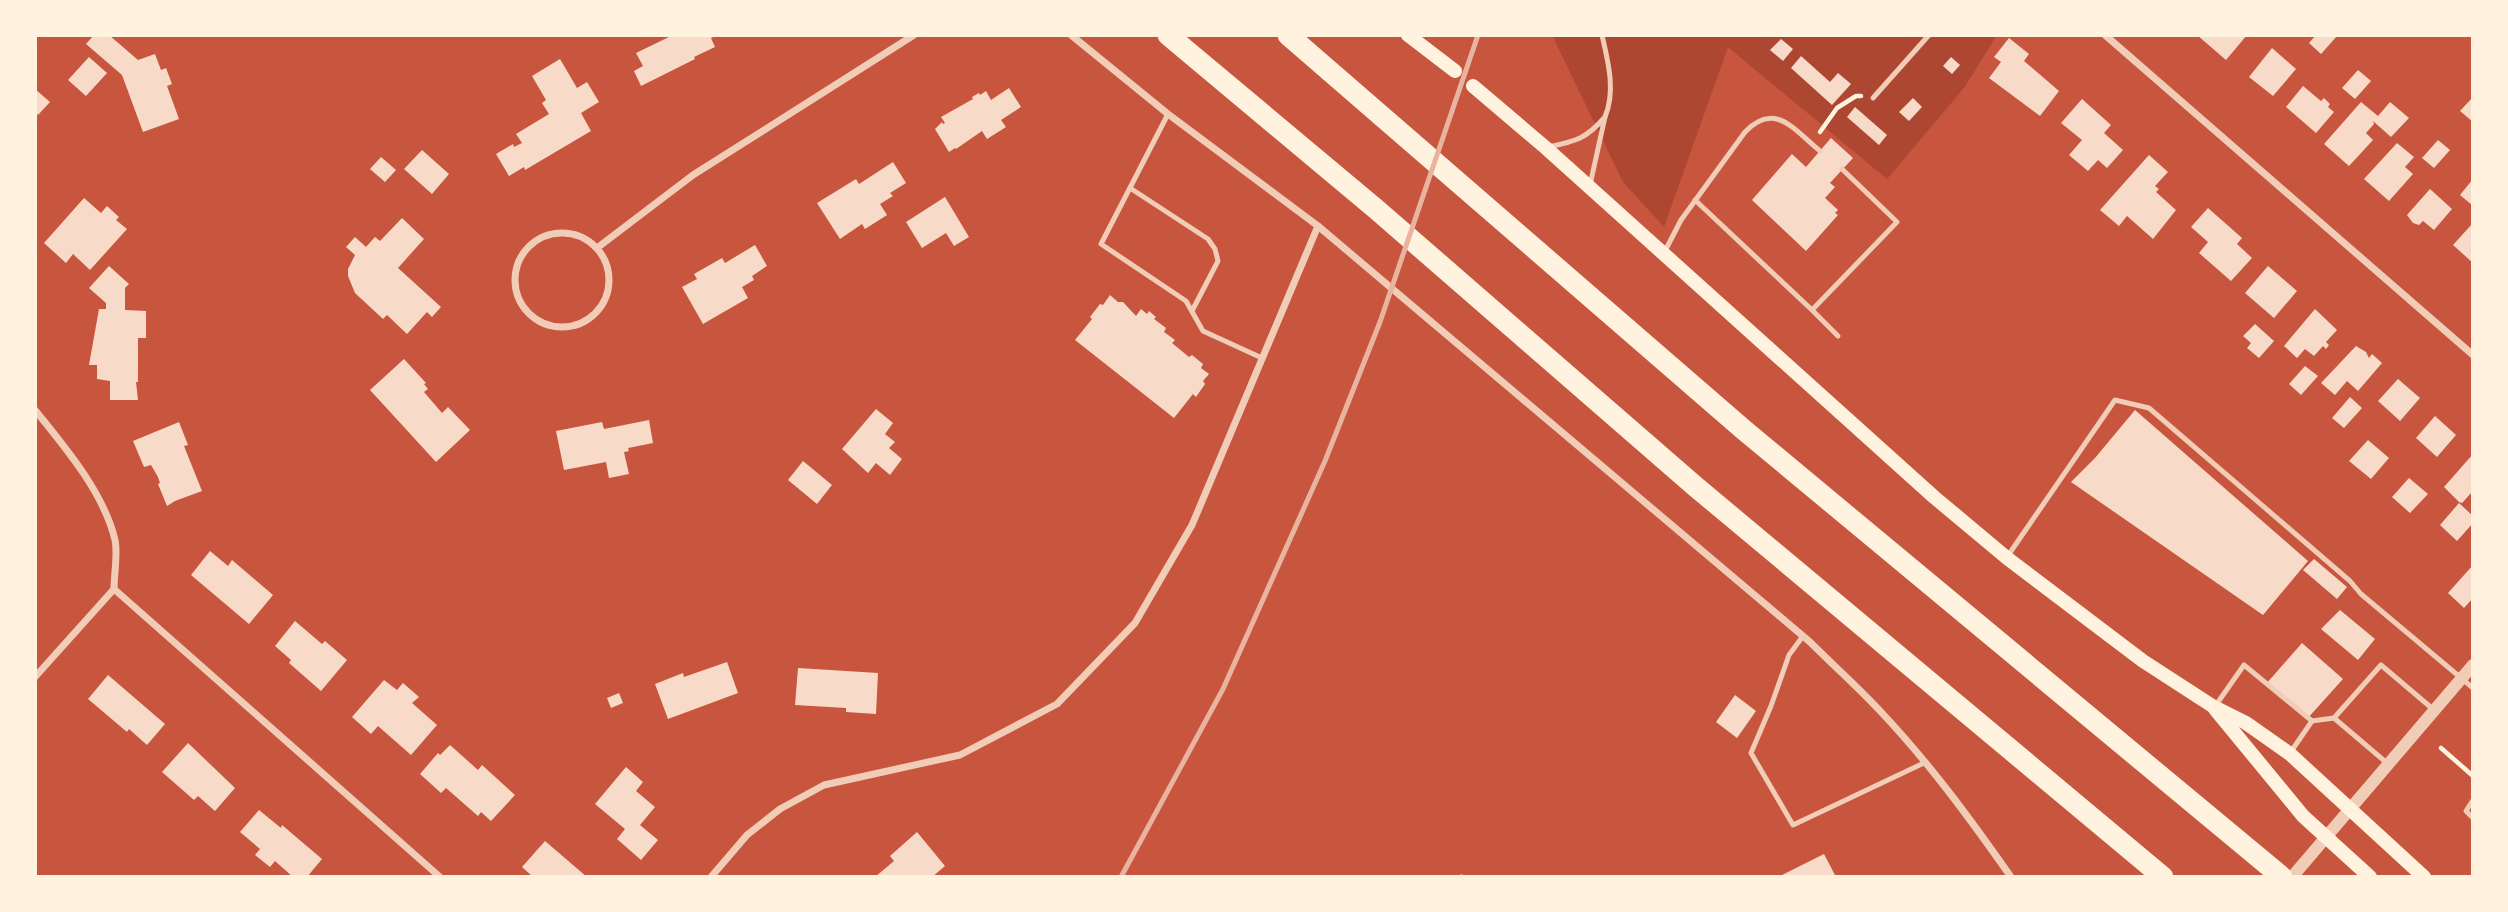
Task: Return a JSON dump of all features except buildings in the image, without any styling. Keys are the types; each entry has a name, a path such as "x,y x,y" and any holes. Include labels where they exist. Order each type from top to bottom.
{"highway":[{"path":"1168,35 1376,209 1707,495 2162,877"},
{"path":"1287,35 1755,439 2282,877"}],"main road":[{"path":"1408,35 1455,71"},
{"path":"1473,86 1546,148 1934,497 2007,558 2143,661 2214,707 2246,723 2290,754 2424,877"},
{"path":"2214,707 2303,816 2371,877"}],"street":[{"path":"597,248 693,175 914,35"},
{"path":"1071,35 1168,114 1318,226 1803,636 1881,712 1926,762 1965,810 2011,877"},
{"path":"2105,35 2473,355"},
{"path":"710,877 747,835 780,808 824,786 960,755 1057,704 1135,623 1192,525 1318,226"},
{"path":"556,233 578,236 597,248 606,262 609,278 607,294 600,309 588,320 573,326 556,327 541,323 528,313 519,301 515,279 520,257 530,246 542,237 556,233"},
{"path":"35,410 96,493 116,541 114,589 35,677"},
{"path":"114,589 440,877"},
{"path":"2292,877 2467,671"}],"lane":[{"path":"1590,188 1611,92 1602,35"},
{"path":"1873,98 1929,35"},
{"path":"1168,114 1101,244 1186,301 1203,331 1262,358"},
{"path":"1546,148 1580,140 1592,132 1605,117"},
{"path":"1663,254 1681,220 1754,123 1766,117 1776,117 1820,151"},
{"path":"1812,310 1897,222 1842,169"},
{"path":"1130,188 1208,239 1215,249 1218,261 1192,311"},
{"path":"1695,200 1838,336"},
{"path":"2007,558 2115,400 2149,408 2350,581 2361,594 2467,671 2473,688"},
{"path":"1803,636 1789,655 1751,753 1793,825 1926,762"},
{"path":"2214,707 2244,664 2312,721 2334,718 2381,665 2434,710"},
{"path":"2334,718 2388,764"},
{"path":"2290,754 2312,721"},
{"path":"2473,800 2466,811 2473,818"}],"path":[{"path":"1820,151 1820,131 1837,108 1856,96 1873,98"},
{"path":"2441,748 2473,776"}],"shaded area":[{"path":"1552,35 1997,35 1964,88 1887,179 1728,47 1664,227 1623,182"}],"railway":[{"path":"1121,877 1223,689 1325,461 1380,322 1478,35"}]}
